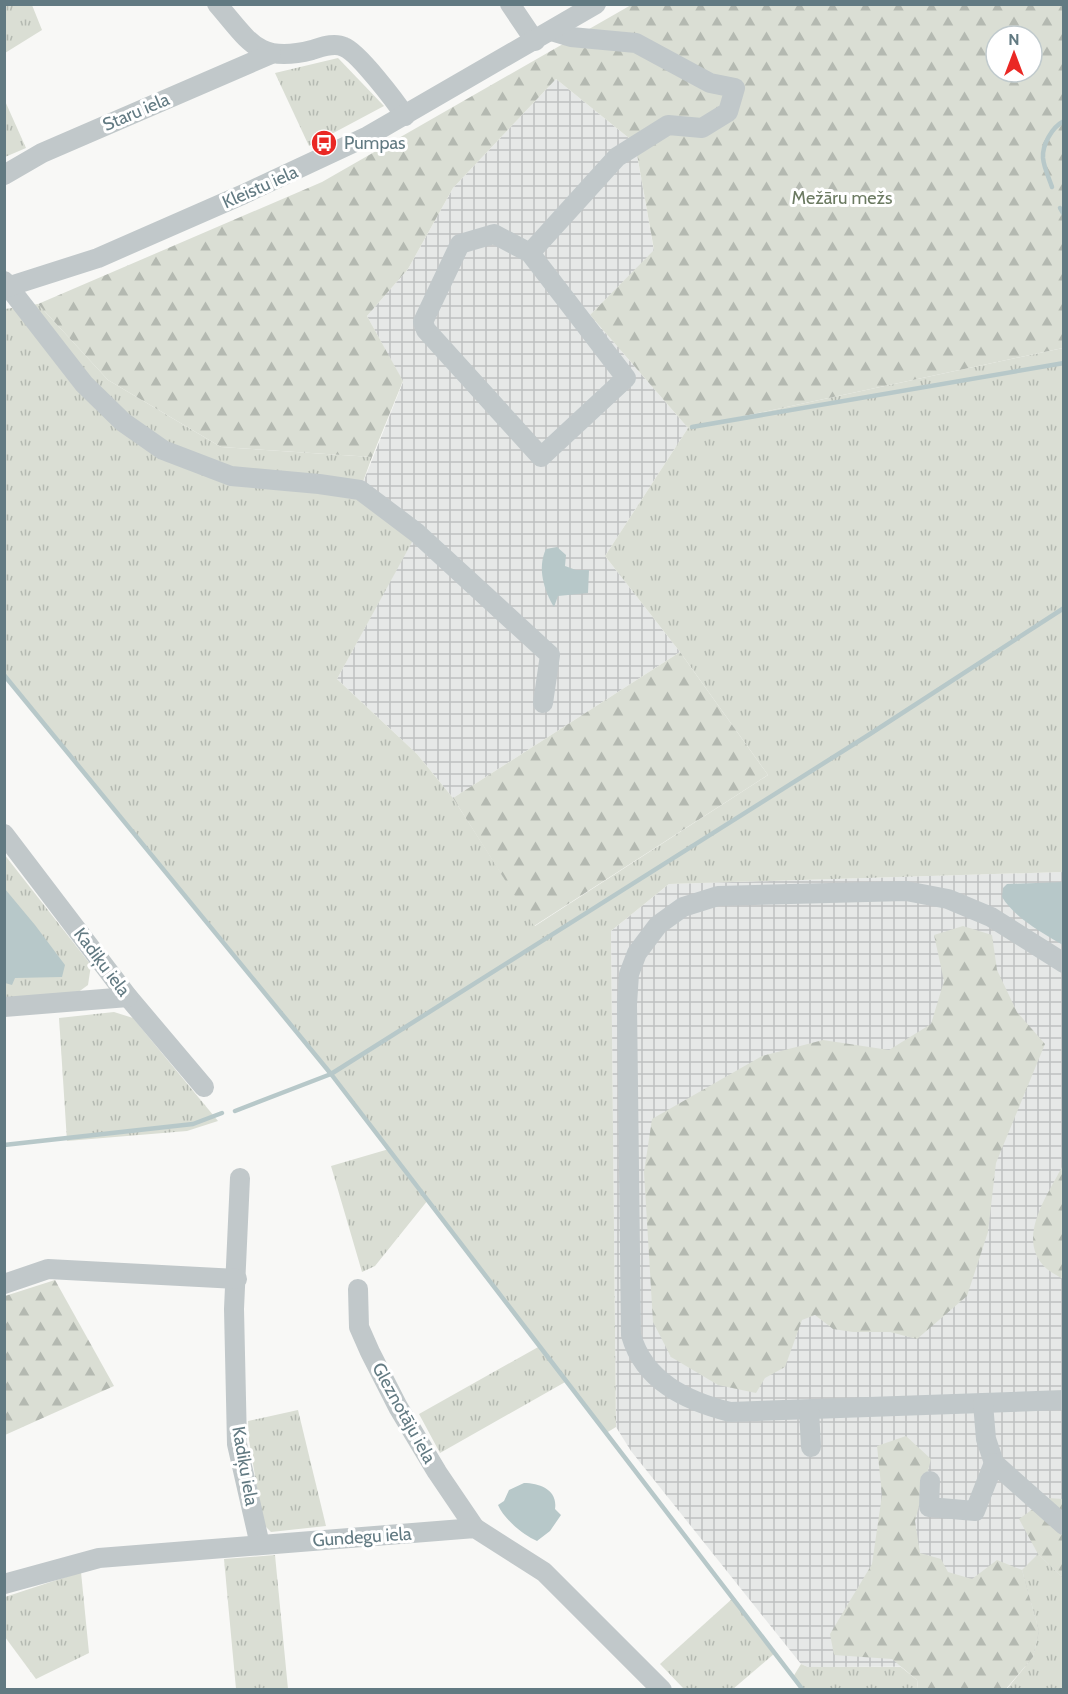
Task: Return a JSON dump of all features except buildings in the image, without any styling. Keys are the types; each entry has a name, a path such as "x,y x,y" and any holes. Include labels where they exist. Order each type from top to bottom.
{"street":[{"path":"217,4 252,44 271,54"},
{"path":"510,4 543,36 636,44 710,83 735,88 728,112 702,128 668,125 617,157 530,252"},
{"name":"Kleistu iela","path":"6,285 98,258 276,180 405,116 596,4"},
{"name":"Staru iela","path":"4,175 42,153 271,54 284,55 329,45 343,46 355,55 405,116"},
{"path":"494,234 530,252 626,378 541,457 426,330 423,322 460,244 494,234"},
{"path":"6,285 84,384 123,422 163,450 231,476 360,490 417,533 550,655 543,703"},
{"name":"Kadiķu iela","path":"4,834 128,997 204,1087"},
{"path":"1064,963 991,917 948,899 906,891 718,896 683,907 658,925 637,953 629,974 627,1004 631,1335 636,1352 649,1371 700,1404 730,1412 1064,1400"},
{"path":"4,1007 128,997"},
{"name":"Kadiķu iela","path":"240,1178 234,1309 237,1444 260,1545"},
{"path":"4,1284 48,1269 237,1279"},
{"name":"Gleznotāju iela","path":"358,1289 359,1327 370,1352 398,1407 437,1472 475,1528"},
{"path":"983,1403 986,1439 994,1462 1064,1525"},
{"path":"809,1410 811,1447"},
{"path":"930,1481 929,1507 975,1511 994,1462"},
{"path":"475,1528 544,1572 662,1689"},
{"name":"Gundegu iela","path":"4,1584 99,1558 475,1528"}],"shaded area":[{"path":"556,79 635,143 654,251 590,315 688,428 605,556 680,652 453,798 417,754 337,679 416,533 360,490 403,382 367,316 408,269 453,188"},
{"path":"557,547 566,555 565,566 576,570 589,570 588,593 558,596 554,607 545,586 542,564 546,549"},
{"path":"1063,872 1063,1666 808,1667 801,1664 631,1451 616,1427 611,931 669,884"},
{"path":"1063,882 1063,945 1021,918 1002,897 1003,888 1007,884"},
{"path":"5,889 65,965 62,977 15,978 12,985 5,983"},
{"path":"524,1483 542,1486 551,1492 555,1509 561,1515 550,1531 537,1541 514,1526 498,1505 504,1501 509,1490"}],"green space":[{"path":"5,4 32,5 42,30 5,53"},
{"name":"Mežāru mežs","path":"631,5 1063,5 1063,348 688,428 590,315 654,250 635,143 556,79 453,188 408,269 367,316 403,381 372,457 221,447 108,380 38,304 322,182"},
{"path":"338,58 384,106 309,146 275,73"},
{"path":"5,101 26,148 4,157"},
{"path":"38,304 108,380 221,447 372,457 360,490 417,533 337,679 417,754 453,798 535,926 768,775 680,652 605,556 688,428 1063,348 1063,872 669,884 611,931 616,1427 606,1433 567,1381 440,1453 419,1414 540,1346 428,1200 375,1266 362,1272 331,1166 389,1149 331,1074 5,675 5,309"},
{"path":"680,652 768,775 534,926 453,798"},
{"path":"4,854 91,965 88,985 77,993 5,998"},
{"path":"963,926 992,935 997,970 1017,1012 1045,1044 996,1163 988,1232 967,1296 917,1339 890,1332 853,1332 833,1329 815,1315 802,1320 785,1367 765,1378 756,1393 718,1385 671,1357 653,1322 644,1172 652,1119 762,1056 823,1040 889,1050 931,1024 944,981 934,935"},
{"path":"114,1012 133,1018 218,1121 187,1131 67,1141 59,1018"},
{"path":"1063,1165 1063,1279 1047,1269 1033,1245 1037,1217"},
{"path":"55,1280 114,1386 5,1435 5,1296"},
{"path":"298,1410 326,1526 271,1532 263,1524 248,1421"},
{"path":"906,1436 931,1459 915,1521 920,1553 941,1559 948,1572 972,1579 997,1560 1022,1570 1039,1631 1033,1657 1006,1689 918,1689 917,1680 892,1659 834,1655 830,1634 872,1564 882,1495 877,1446"},
{"path":"1048,1498 1063,1499 1063,1578 1038,1554 1019,1519"},
{"path":"1038,1554 1063,1578 1063,1689 1006,1690 1033,1657 1039,1631 1022,1570"},
{"path":"275,1555 288,1689 236,1689 224,1559"},
{"path":"81,1572 89,1653 36,1679 5,1637 5,1597"},
{"path":"733,1598 775,1653 733,1689 684,1689 660,1664"},
{"path":"801,1664 808,1667 901,1667 917,1680 918,1689 803,1689 793,1677"}],"waterway":[{"path":"1052,187 1044,165 1043,153 1052,132 1064,121"},
{"path":"1060,208 1064,215"},
{"path":"692,427 1064,363"},
{"path":"235,1111 331,1074 870,734 1064,608"},
{"path":"4,675 331,1074 803,1690"},
{"path":"4,1145 193,1124 222,1113"}],"place":[{"name":"Pumpas","path":"324,143"}]}
